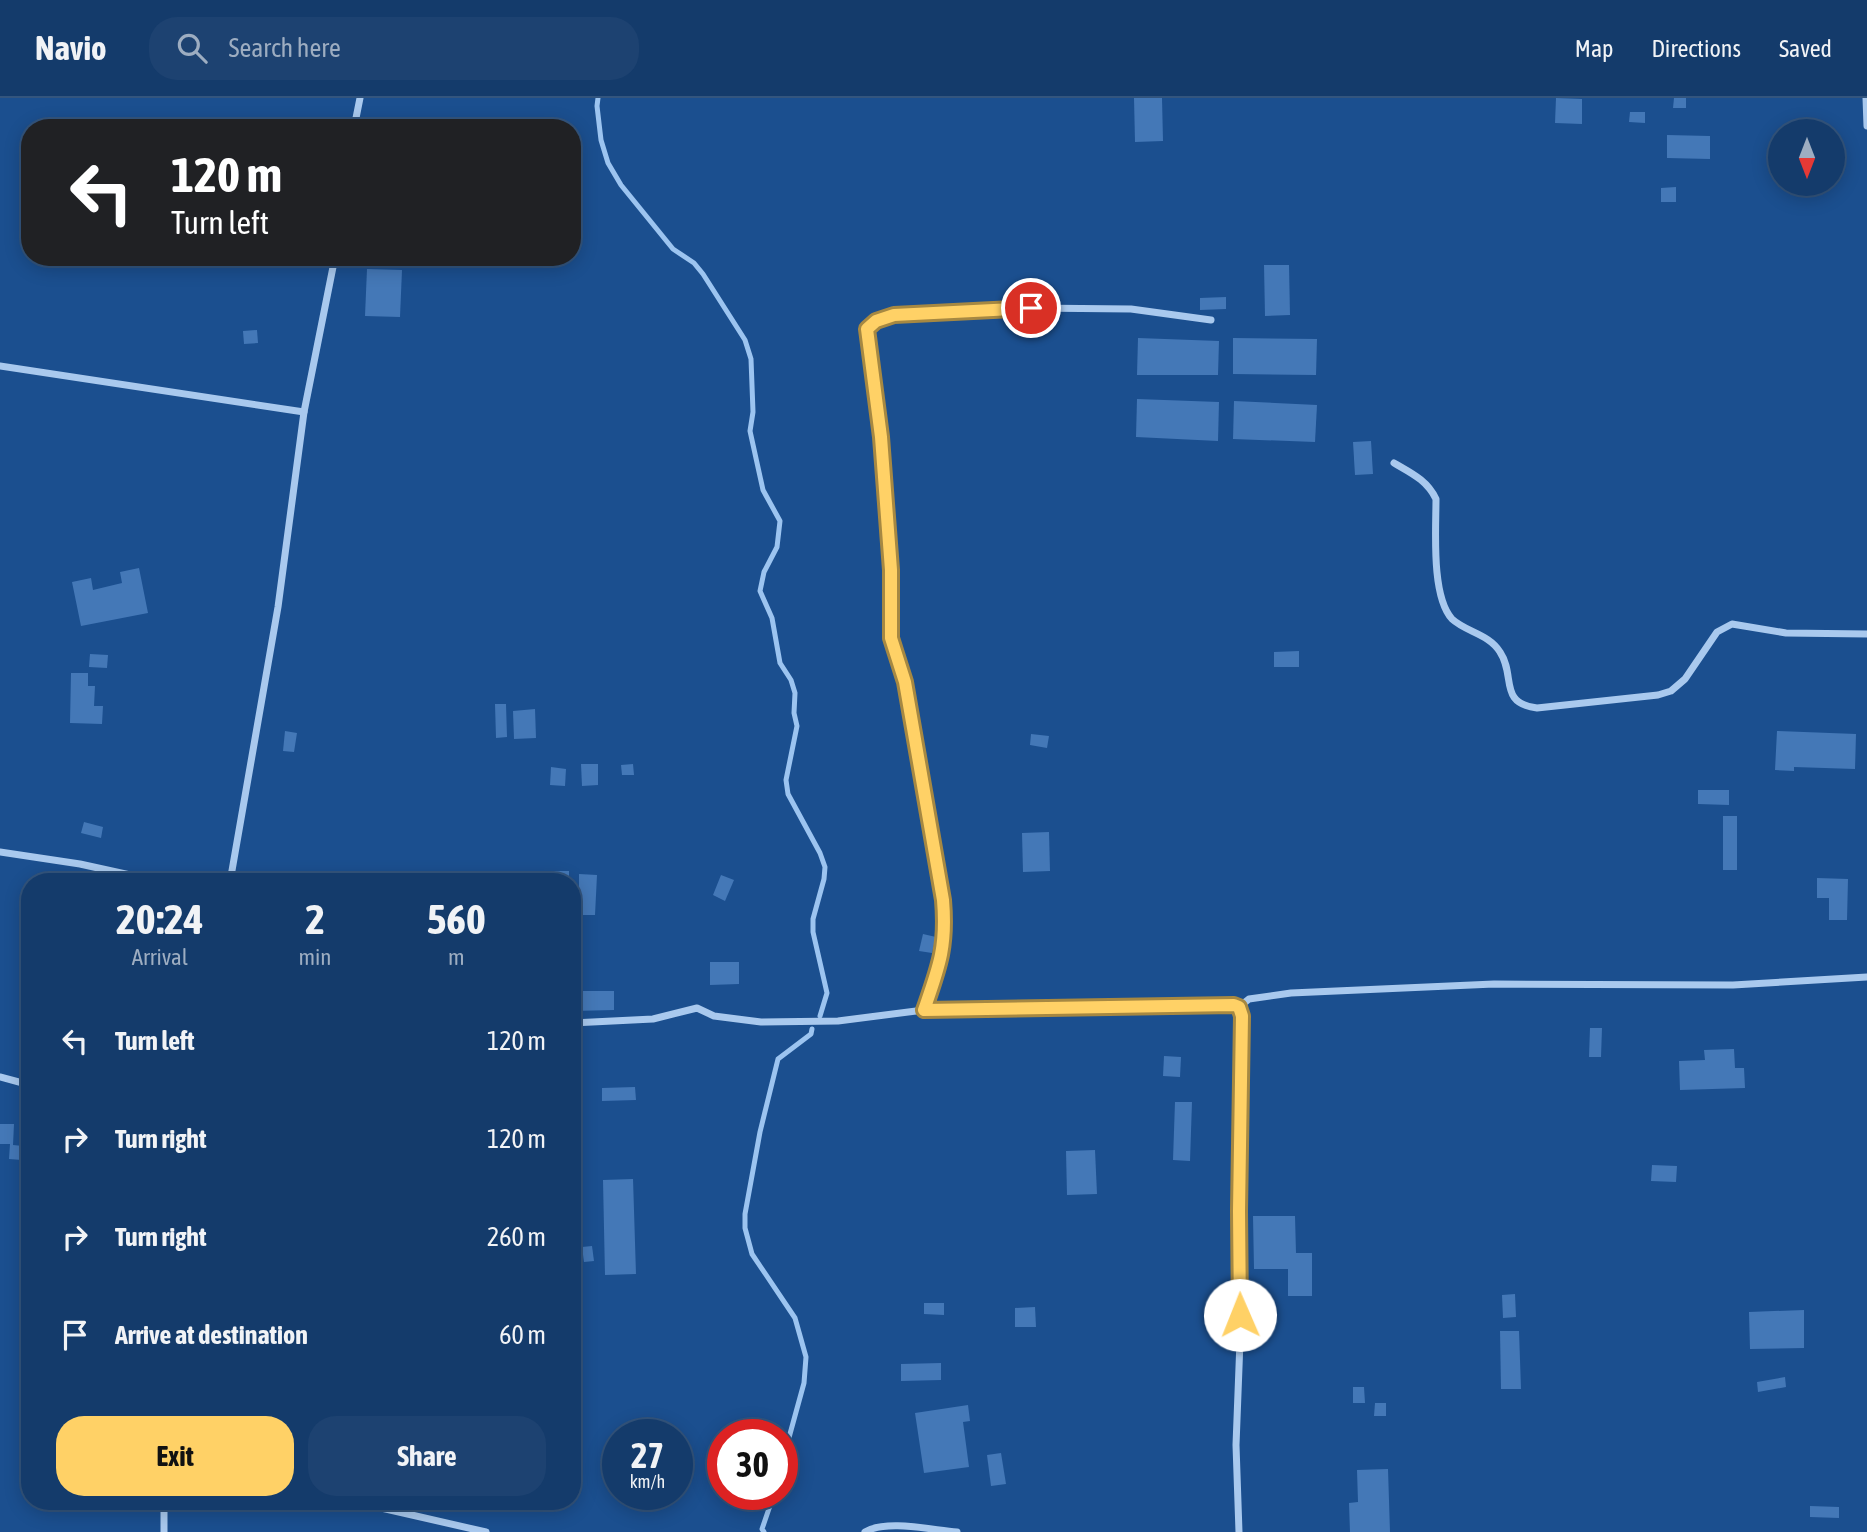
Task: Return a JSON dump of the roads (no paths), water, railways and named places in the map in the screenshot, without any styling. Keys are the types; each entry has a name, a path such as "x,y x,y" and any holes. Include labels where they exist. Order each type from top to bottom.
{"street":[{"path":"356,119 360,98"},
{"path":"1866,98 1867,126"},
{"path":"232,873 278,607 304,412 333,266"},
{"path":"924,1010 942,957 945,913 905,682 891,638 891,570 884,477 867,329 876,321 894,315 1031,308 1131,309 1211,320"},
{"path":"0,366 304,412"},
{"path":"1394,463 1418,476 1431,488 1436,499 1439,587 1444,606 1453,620 1492,643 1500,652 1513,699 1523,706 1537,708 1580,704 1658,695 1671,691 1685,679 1717,632 1732,624 1786,633 1867,634"},
{"path":"0,852 121,873"},
{"path":"1238,1532 1236,1445 1240,1341 1241,1010 1244,1003 1249,999 1291,993 1494,984 1745,985 1788,980 1867,977"},
{"path":"581,1022 653,1018 697,1008 713,1016 761,1022 838,1021 924,1010 1234,1005 1241,1010"},
{"path":"0,1077 21,1082"},
{"path":"164,1510 164,1532"},
{"path":"390,1510 486,1532"},
{"path":"865,1532 890,1526 957,1532"}],"waterway":[{"path":"598,98 601,140 608,163 621,185 673,249 694,263 703,274 745,340 751,359 753,412 750,431 763,490 780,521 777,547 764,572 760,591 772,618 780,663 791,680 795,693 794,713 797,726 786,780 788,794 825,867 813,919 813,932 827,993 820,1016"},
{"path":"794,1419 804,1383 806,1357 795,1318 752,1254 745,1228 745,1214 760,1132 778,1059 811,1034 812,1029"},
{"path":"764,1532 762,1529 769,1510"}]}
